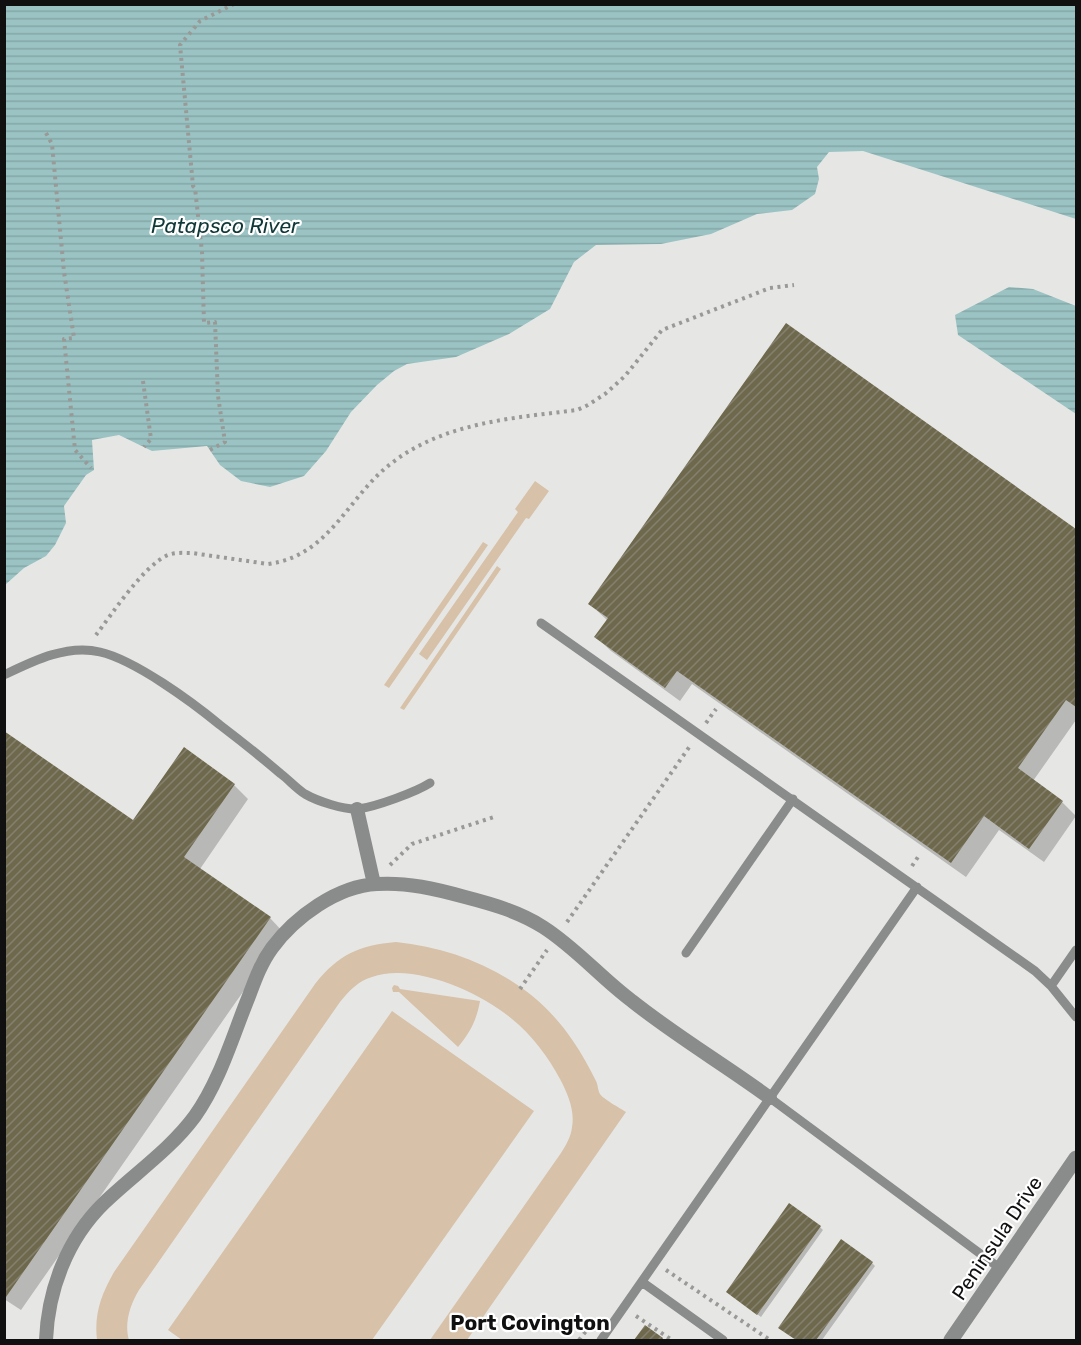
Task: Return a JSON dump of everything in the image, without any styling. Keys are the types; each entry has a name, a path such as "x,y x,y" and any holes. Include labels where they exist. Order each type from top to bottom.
{"street":[{"path":"357,809 374,884"},
{"path":"46,1341 51,1300 57,1278 78,1235 102,1205 162,1152 196,1115 217,1075 259,971 271,950 306,914 326,901 351,890 374,884 401,884 436,889 513,912 542,926 591,964 611,985 634,1003 770,1098"},
{"name":"Peninsula Drive","path":"951,1341 1077,1158"}],"lane":[{"path":"541,623 1035,970 1077,1017"},
{"path":"4,675 35,660 67,651 99,652 133,664 218,723 306,794 333,805 357,809 406,795 430,783"},
{"path":"687,953 793,799"},
{"path":"601,1341 917,887"},
{"path":"1051,986 1077,950"},
{"path":"770,1098 1000,1269"},
{"path":"642,1282 723,1341"}],"path":[{"path":"210,450 225,442 218,396 215,322 204,323 202,252 195,188 190,166 180,45 200,21 234,4"},
{"path":"46,133 52,144 64,272 74,338 64,339 75,450 91,468"},
{"path":"86,651 92,639 133,587 153,565 166,556 179,552 192,553 268,564 295,557 332,530 382,471 422,444 463,428 499,420 582,408 605,394 625,376 662,330 770,288 794,285"},
{"path":"143,381 151,439 144,447"},
{"path":"520,989 716,709"},
{"path":"374,884 389,865 412,844 494,817"},
{"path":"656,1262 770,1341"},
{"path":"624,1308 672,1341"}],"shaded area":[{"path":"535,481 549,491 529,519 526,518 427,660 419,654 518,512 515,509"},
{"path":"483,542 488,545 389,688 384,685"},
{"path":"497,566 501,569 404,710 400,708"},
{"path":"396,942 448,952 496,972 518,986 557,1020 573,1041 597,1083 599,1093 626,1112 467,1340 430,1340 563,1150 571,1131 572,1109 563,1085 545,1055 533,1039 512,1019 482,999 445,982 407,973 388,973 362,981 340,1002 139,1290 129,1314 127,1327 129,1340 97,1340 100,1305 114,1272 315,984 332,966 350,953 383,943"},
{"path":"394,985 400,989 480,1001 472,1026 458,1047 399,992 393,992"},
{"path":"392,1011 534,1111 372,1340 182,1340 168,1330"}],"water":[{"name":"Patapsco River","path":"5,4 1076,5 1076,219 863,151 829,152 817,167 819,179 815,194 792,210 757,214 711,234 661,244 596,245 574,262 550,309 509,334 456,357 407,364 394,371 351,412 326,451 304,476 270,487 241,481 220,465 207,446 152,451 119,435 92,440 94,470 86,475 64,506 66,523 55,545 46,556 24,568 5,585"},
{"path":"1009,287 1033,289 1076,306 1076,414 958,335 955,315"}],"building":[{"path":"786,323 1076,529 1076,707 1066,700 1018,768 1063,801 1029,849 984,816 951,863 677,671 665,688 594,637 608,618 588,604"},
{"path":"4,731 133,820 184,747 235,784 184,857 271,917 6,1297 4,1296"},
{"path":"789,1203 821,1226 757,1315 726,1292"},
{"path":"841,1239 873,1262 816,1340 796,1340 778,1328"},
{"path":"645,1325 663,1338 662,1340 634,1340"}],"district":[{"name":"Port Covington","path":"530,1322"}]}
